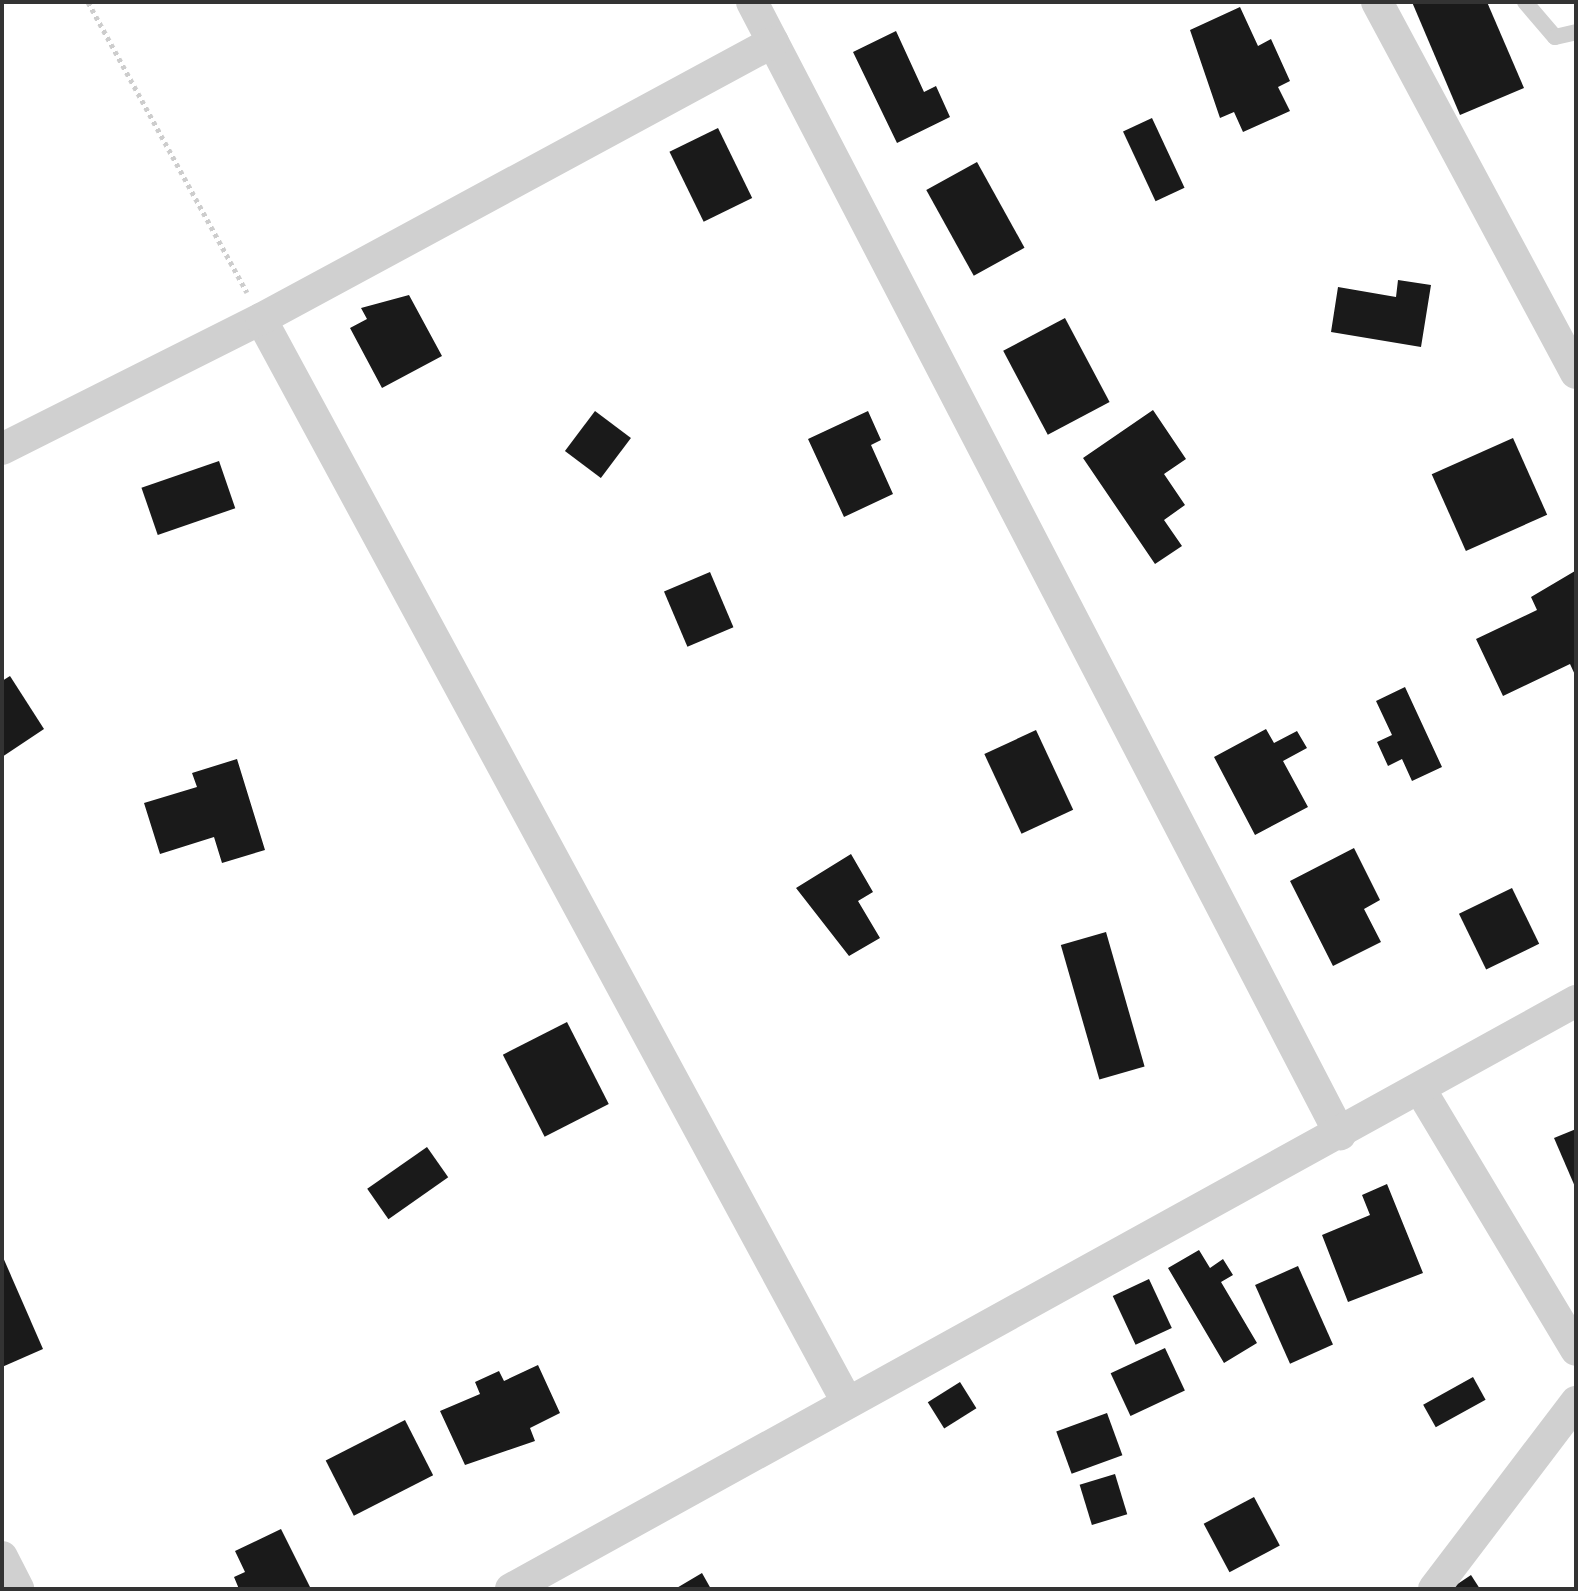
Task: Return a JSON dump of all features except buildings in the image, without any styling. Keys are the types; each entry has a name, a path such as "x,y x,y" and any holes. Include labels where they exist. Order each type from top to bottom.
{"street":[{"path":"752,2 1340,1134"},
{"path":"1377,2 1576,373"},
{"path":"2,449 261,319 773,42"},
{"path":"261,319 847,1402"},
{"path":"511,1589 1576,1001"},
{"path":"1420,1089 1576,1350"},
{"path":"1434,1589 1576,1402"},
{"path":"2,1557 18,1589"}],"lane":[{"path":"1525,2 1555,37 1576,32"}],"path":[{"path":"88,2 261,319"}]}
